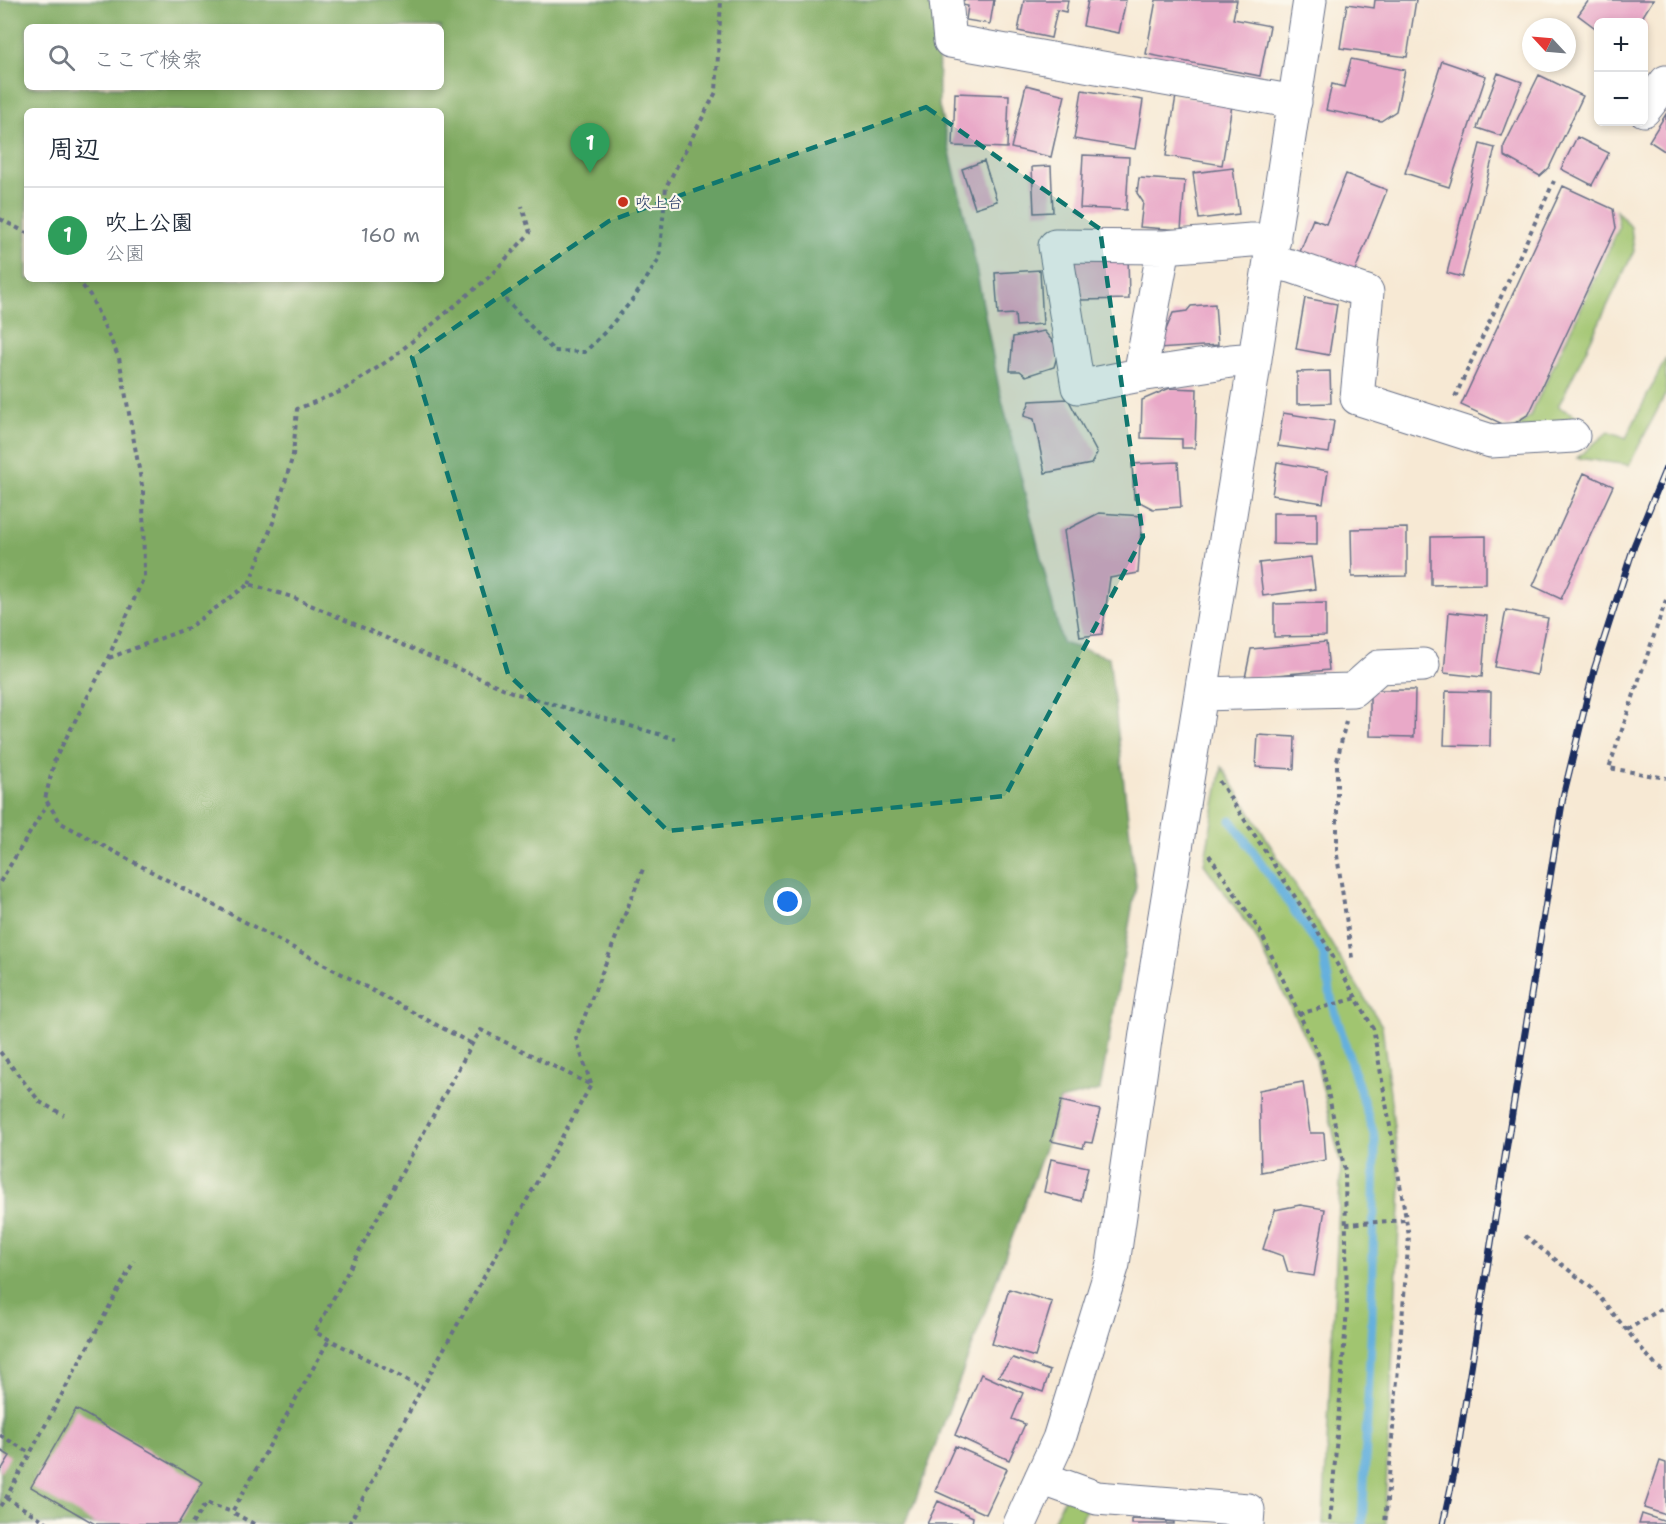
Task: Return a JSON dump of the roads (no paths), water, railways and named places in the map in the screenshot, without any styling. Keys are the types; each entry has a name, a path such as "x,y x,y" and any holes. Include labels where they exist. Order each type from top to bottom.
{"street":[{"path":"946,0 950,41 1294,102"},
{"path":"1020,1524 1059,1439 1113,1264 1146,1033 1256,359 1310,0"},
{"path":"1648,105 1666,82"},
{"path":"1256,359 1140,375 1078,387 1055,246 1164,247 1251,240 1272,251 1291,266 1367,292 1357,398 1491,441 1573,436"},
{"path":"1140,375 1164,247"},
{"path":"1201,694 1353,690 1379,668 1423,665"},
{"path":"1041,1478 1097,1498 1248,1510 1247,1524"}],"waterway":[{"path":"1231,820 1323,952 1332,1003 1375,1138 1372,1318 1362,1524"}],"railway":[{"path":"1443,1524 1454,1473 1563,797 1594,670 1634,546 1666,468"}],"place":[{"name":"吹上公園","path":"590,173"},
{"name":"吹上台","path":"623,202"}]}
